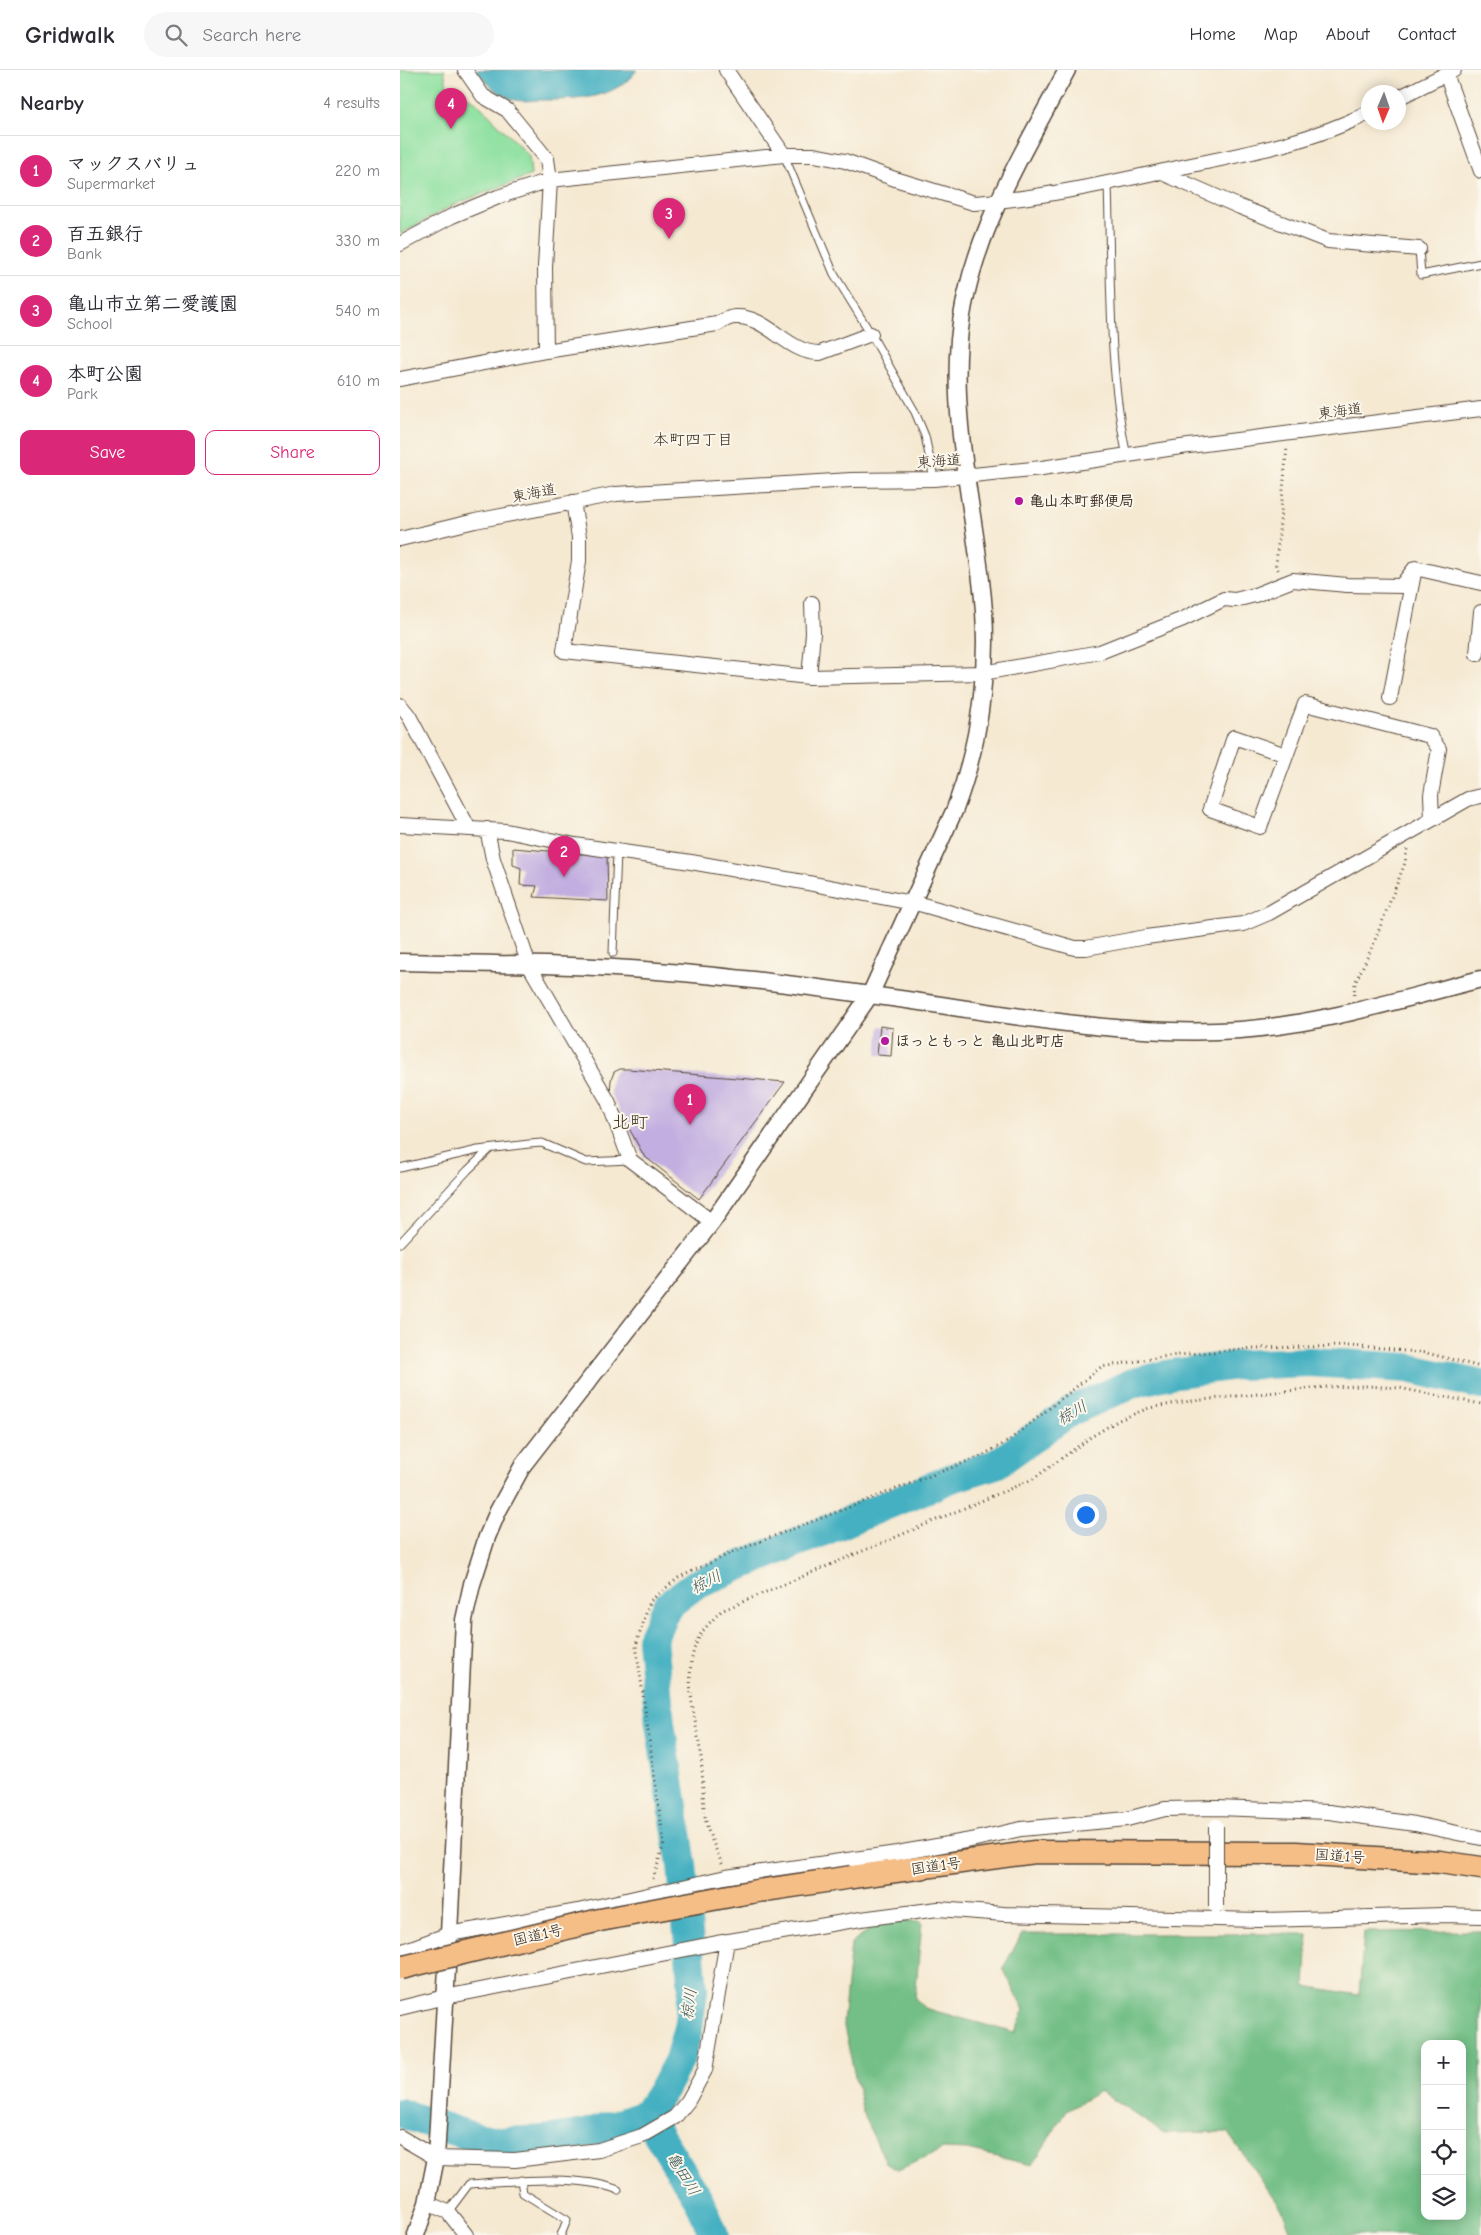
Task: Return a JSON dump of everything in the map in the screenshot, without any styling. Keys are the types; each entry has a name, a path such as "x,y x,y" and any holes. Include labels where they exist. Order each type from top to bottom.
{"highway":[{"name":"国道1号","path":"400,1968 600,1920 751,1892 1034,1852 1296,1853 1440,1862 1481,1868"}],"street":[{"path":"465,70 483,96 507,110 547,159 550,180 545,267 546,351"},
{"path":"726,70 784,155"},
{"path":"416,2235 427,2203 436,2158 446,1997 464,1620 472,1584 488,1537 515,1479 538,1445 712,1222 870,995 910,903 934,856 966,780 979,722 983,673 984,619 982,581 965,476 958,414 959,338 975,259 999,201 1067,70"},
{"path":"1406,94 1450,72 1481,171"},
{"path":"400,244 452,216 498,197 550,180 784,155 814,155 845,161 895,179 974,203 999,201 1108,184 1260,150 1314,135 1361,116"},
{"path":"1160,172 1240,207 1328,241 1419,249"},
{"path":"400,379 546,351 717,324 733,317 745,317 756,321 800,348 813,353 820,353 871,334"},
{"name":"東海道","path":"400,539 475,520 616,494 851,480 934,479 965,476 1042,468 1181,447 1481,409"},
{"path":"573,502 579,537 579,560 564,651 809,677 983,673 1100,652 1183,619 1224,599 1247,598 1293,580 1347,585 1401,586 1415,568"},
{"path":"1415,568 1481,583"},
{"path":"1390,698 1415,568"},
{"path":"809,677 813,633 812,603"},
{"path":"1477,654 1481,612"},
{"path":"1286,755 1234,737 1210,809 1260,827 1305,704 1430,736 1439,749 1431,795 1432,819"},
{"path":"400,705 409,716 468,827"},
{"path":"400,825 486,829 691,862 910,903 1076,948 1086,948 1243,924 1269,913 1468,799 1481,796"},
{"path":"486,829 493,860 529,965 608,1101 630,1160 712,1222"},
{"path":"400,962 655,970 870,995 1058,1022 1136,1030 1240,1030 1284,1025 1353,1011 1481,979"},
{"path":"400,1952 449,1934 578,1911 648,1893 710,1882 726,1877 962,1842 1021,1829 1127,1819 1165,1809 1217,1808 1329,1812 1415,1824 1481,1838"},
{"path":"1216,1912 1217,1808"},
{"path":"400,2008 446,1997 722,1942 861,1918 938,1909 1004,1914 1216,1912 1260,1920 1481,1916"},
{"path":"400,2137 436,2158 516,2160 598,2150 642,2136 675,2117 688,2101 705,2070 722,1942"},
{"path":"427,2203 448,2212 466,2235"}],"lane":[{"path":"784,155 834,274 871,334 915,412 925,436 934,479"},
{"path":"1108,184 1113,340 1120,422 1127,456"},
{"path":"1419,249 1421,275 1481,263"},
{"path":"613,953 617,851"},
{"path":"400,1168 478,1150 542,1144 586,1162 630,1160"},
{"path":"400,1243 489,1150"},
{"path":"521,2180 523,2193 566,2220 561,2235"},
{"path":"448,2212 469,2184 521,2180 592,2182 618,2190"}],"path":[{"path":"1282,585 1276,565 1288,434"},
{"path":"1353,1011 1355,983 1373,945 1405,863 1410,831"},
{"path":"648,1893 664,1844 636,1645 650,1601 678,1578 733,1552 979,1457 1007,1442 1101,1367 1168,1356 1253,1348 1350,1346 1427,1353 1481,1367"},
{"path":"726,1877 709,1832 701,1757 690,1688 690,1669 695,1645 703,1628 721,1612 1033,1479 1119,1420 1149,1408 1184,1402 1324,1388 1366,1386 1399,1388 1481,1404"}],"green space":[{"path":"400,70 444,70 447,86 475,101 529,156 531,175 453,205 400,234"},
{"path":"880,1921 922,1922 915,1998 924,2008 1015,2033 1024,2010 1003,1968 1022,1934 1308,1934 1305,1986 1359,1995 1364,1932 1481,1931 1481,2235 1292,2235 1282,2209 1227,2132 1164,2133 1100,2091 1067,2110 1032,2165 968,2150 943,2149 898,2170 887,2164 864,2117 843,2022 851,1944"}],"water":[{"path":"476,70 637,70 628,80 606,93 568,100 525,101 509,98 498,92"}],"building":[{"path":"513,848 607,856 608,901 534,897 537,886 520,885 521,868 513,865"},
{"name":"ほっともっと 亀山北町店","path":"880,1026 893,1028 891,1056 877,1055"},
{"path":"620,1069 785,1082 699,1199 644,1156 610,1093 614,1072"}],"waterway":[{"name":"椋川","path":"400,2113 467,2135 502,2142 544,2140 585,2134 646,2115 664,2088 679,2060 688,2028 693,1990 682,1865 660,1723 652,1639 667,1606 696,1584 952,1478 996,1464 1071,1411 1133,1383 1171,1374 1238,1365 1309,1362 1408,1368 1481,1385"},
{"name":"亀田川","path":"646,2115 699,2200 714,2235"}],"place":[{"name":"本町公園","path":"451,129"},
{"name":"亀山市立第二愛護園","path":"669,239"},
{"name":"亀山本町郵便局","path":"1019,501"},
{"name":"百五銀行","path":"564,877"},
{"name":"ほっともっと 亀山北町店","path":"885,1041"},
{"name":"マックスバリュ","path":"690,1125"}],"district":[{"name":"本町四丁目","path":"693,440"},
{"name":"北町","path":"630,1122"}]}
